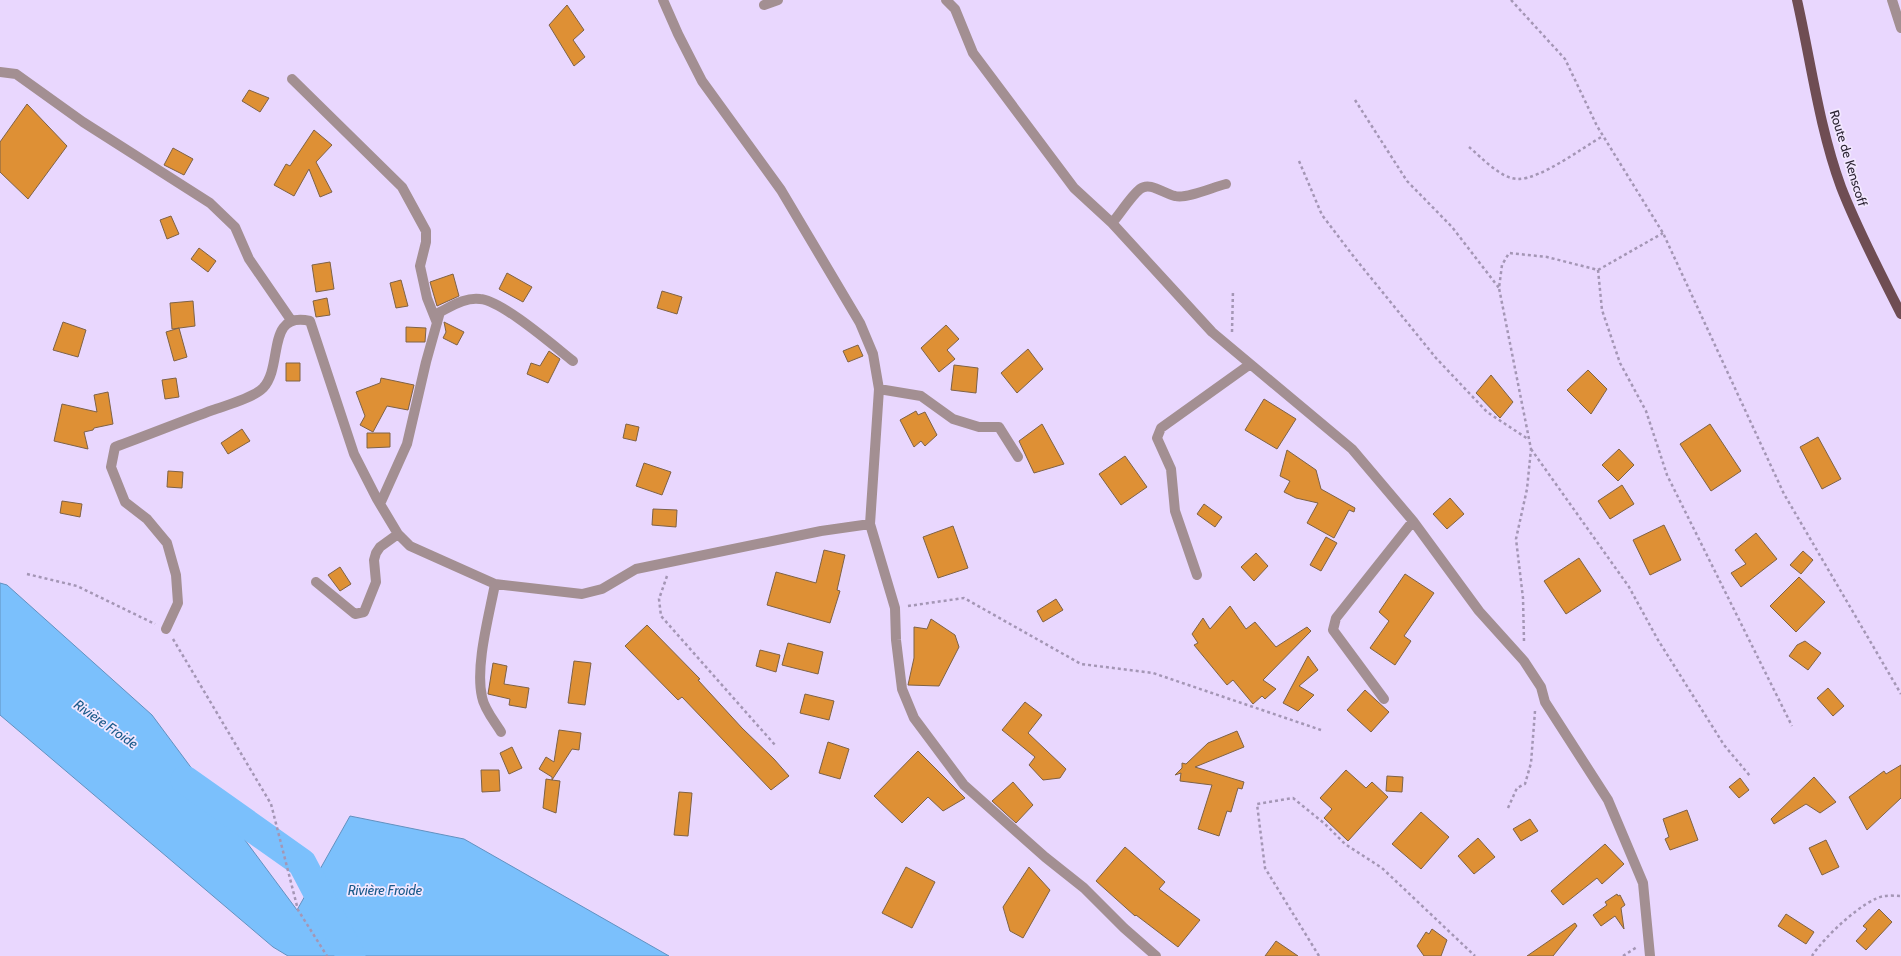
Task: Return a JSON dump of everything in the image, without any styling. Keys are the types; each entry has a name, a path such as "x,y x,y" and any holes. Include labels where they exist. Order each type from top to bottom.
{"main road":[{"name":"Route de Kenscoff","path":"1797,0 1822,121 1841,186 1862,239 1901,314"}],"street":[{"path":"663,0 678,34 702,81 781,190 860,323 873,354 879,389 870,524 895,608 896,640 902,689 914,718 964,785 1045,857 1084,888 1124,928 1156,956"},
{"path":"764,5 778,0"},
{"path":"946,0 954,9 973,52 1074,188 1112,223 1212,332 1352,449 1413,521 1479,611 1524,661 1540,687 1545,702 1608,800 1643,883 1650,956"},
{"path":"1892,0 1901,28"},
{"path":"0,72 16,74 83,122 210,204 235,227 249,259 291,320"},
{"path":"292,79 402,187 426,231 426,242 420,266 427,298 436,323"},
{"path":"1112,223 1140,189 1147,187 1156,188 1175,196 1193,194 1226,184"},
{"path":"380,504 407,444 436,323 440,312 459,302 479,298 497,303 574,361"},
{"path":"166,629 178,603 176,575 173,562 167,543 147,519 125,502 111,466 115,447 242,400 262,389 270,380 282,328 291,320 301,319 310,321 354,454 380,504 398,534 410,546 495,584 582,594 602,589 636,569 821,531 870,524"},
{"path":"1197,575 1175,511 1171,469 1157,438 1158,433 1161,428 1249,364"},
{"path":"879,389 921,396 953,419 979,427 999,427 1018,458"},
{"path":"1384,699 1333,630 1336,618 1413,521"},
{"path":"316,582 355,614 364,612 376,582 374,560 376,553 380,547 398,534"},
{"path":"495,584 481,665 481,686 482,699 500,732"}],"path":[{"path":"1511,0 1565,59 1603,136 1663,232 1784,494 1901,694"},
{"path":"1355,100 1407,182 1452,227 1499,288"},
{"path":"1469,147 1498,172 1517,179 1539,174 1603,136"},
{"path":"1299,161 1322,214 1354,258 1436,358 1487,412 1529,440"},
{"path":"1524,661 1523,598 1516,539 1527,489 1531,449 1499,288 1502,265 1509,253 1547,258 1598,270 1663,232"},
{"path":"1598,270 1602,310 1620,363 1646,411 1667,475 1792,726"},
{"path":"1231,349 1233,290"},
{"path":"1531,449 1630,587 1658,640 1724,745 1750,776"},
{"path":"672,562 659,599 661,616 775,745"},
{"path":"27,574 77,586 166,629 271,804 298,910 327,956"},
{"path":"895,608 964,598 1081,664 1153,673 1320,730"},
{"path":"1508,808 1517,788 1525,784 1531,763 1536,708"},
{"path":"1319,956 1265,868 1257,804 1293,798 1325,824 1345,844 1382,868 1476,956"},
{"path":"1812,956 1828,937 1863,905 1884,896 1901,896"}],"water":[{"name":"Rivière Froide","path":"0,583 7,585 152,715 297,910 350,816 464,839 669,956 288,956 273,947 0,715"}],"building":[{"path":"567,5 584,30 573,40 585,57 574,66 549,25"},
{"path":"249,90 269,98 260,112 242,101"},
{"path":"27,104 67,146 28,199 0,172 0,142"},
{"path":"314,130 332,145 316,162 332,192 320,197 309,169 294,196 274,185 286,164 290,166"},
{"path":"173,148 193,159 184,175 164,165"},
{"path":"171,216 179,234 167,239 160,220"},
{"path":"199,248 216,261 208,272 191,259"},
{"path":"330,262 334,289 316,292 312,265"},
{"path":"507,273 532,287 523,302 499,289"},
{"path":"453,274 459,296 437,306 430,282"},
{"path":"401,280 408,306 396,308 390,283"},
{"path":"662,291 682,297 677,314 657,308"},
{"path":"327,298 330,315 316,317 313,301"},
{"path":"193,301 195,326 172,329 170,303"},
{"path":"63,322 86,330 78,357 53,350"},
{"path":"444,322 464,332 457,345 443,338 446,332"},
{"path":"946,325 959,339 947,350 955,359 939,372 921,348"},
{"path":"406,327 426,328 425,342 406,342"},
{"path":"179,328 187,357 174,361 166,332"},
{"path":"858,345 863,356 848,362 843,351"},
{"path":"1028,349 1043,369 1017,393 1001,373"},
{"path":"549,351 560,359 548,383 527,374 531,363 540,366"},
{"path":"286,363 300,363 300,381 286,381"},
{"path":"954,365 978,368 976,393 951,390"},
{"path":"1588,370 1607,389 1591,414 1567,390"},
{"path":"1491,375 1513,402 1500,418 1476,393"},
{"path":"176,378 179,397 165,399 162,380"},
{"path":"381,378 414,385 408,410 387,406 373,432 360,425 365,416 356,392 380,383"},
{"path":"108,392 113,424 84,432 88,449 54,441 62,404 97,412 94,395"},
{"path":"1264,399 1296,419 1277,449 1245,430"},
{"path":"916,411 918,415 925,412 937,435 925,446 921,441 914,447 900,420"},
{"path":"626,424 639,427 636,441 623,438"},
{"path":"1042,424 1064,464 1034,473 1019,441"},
{"path":"1710,424 1741,471 1711,491 1680,444"},
{"path":"242,429 250,441 228,454 221,443"},
{"path":"367,433 390,433 390,447 367,448"},
{"path":"1818,437 1841,479 1822,489 1800,447"},
{"path":"1619,449 1634,465 1618,481 1602,465"},
{"path":"1287,450 1316,470 1321,489 1355,508 1354,512 1349,510 1334,538 1307,523 1318,503 1296,498 1284,492 1290,481 1280,476"},
{"path":"1125,456 1147,487 1121,505 1099,474"},
{"path":"644,463 671,472 662,495 636,486"},
{"path":"168,471 183,472 182,488 167,487"},
{"path":"1622,485 1634,504 1610,519 1598,501"},
{"path":"1450,498 1464,514 1447,529 1433,514"},
{"path":"62,501 82,504 80,517 60,513"},
{"path":"1204,504 1222,517 1215,527 1197,514"},
{"path":"653,509 677,510 676,527 652,525"},
{"path":"1664,525 1681,560 1650,575 1633,540"},
{"path":"953,526 968,568 938,578 923,537"},
{"path":"1756,533 1777,559 1741,587 1731,573 1746,564 1735,550"},
{"path":"1326,537 1337,543 1321,571 1310,565"},
{"path":"824,550 845,555 837,590 840,591 830,623 767,605 776,572 816,583"},
{"path":"1803,551 1813,560 1801,574 1790,565"},
{"path":"1256,553 1268,566 1254,581 1241,567"},
{"path":"1579,558 1601,591 1566,614 1544,581"},
{"path":"340,567 351,584 340,591 328,575"},
{"path":"1405,574 1434,593 1404,636 1411,641 1395,665 1370,648 1389,621 1379,612"},
{"path":"1799,577 1825,602 1796,632 1770,606"},
{"path":"1056,599 1063,610 1043,622 1037,611"},
{"path":"1230,606 1246,629 1255,622 1276,647 1307,627 1311,631 1263,680 1276,689 1265,699 1262,696 1253,704 1233,680 1227,685 1194,645 1198,643 1192,634 1203,618 1210,629"},
{"path":"931,619 955,635 959,647 939,686 908,685 914,658 914,627 927,629"},
{"path":"647,625 700,679 698,680 789,776 771,790 682,697 678,700 625,646"},
{"path":"1805,641 1821,653 1808,670 1789,656 1797,645"},
{"path":"788,643 823,652 818,674 782,665"},
{"path":"760,650 780,655 776,672 756,666"},
{"path":"1308,656 1318,670 1299,686 1314,695 1298,711 1283,703"},
{"path":"574,661 591,663 585,705 568,703"},
{"path":"493,663 507,666 504,684 529,688 526,708 509,705 510,699 488,694"},
{"path":"1828,688 1844,706 1833,716 1817,698"},
{"path":"1365,690 1389,712 1371,732 1347,710"},
{"path":"805,694 834,701 829,720 800,713"},
{"path":"1025,702 1042,715 1028,733 1066,769 1060,778 1043,780 1029,765 1035,757 1002,730"},
{"path":"559,730 581,733 579,750 572,749 552,780 552,777 539,769 546,757 554,762"},
{"path":"1237,731 1244,747 1195,767 1244,782 1242,789 1238,788 1231,812 1227,811 1219,836 1198,829 1212,785 1180,781 1181,773 1175,775 1182,768 1182,763 1186,764 1208,743"},
{"path":"828,742 849,749 840,779 819,773"},
{"path":"512,747 522,768 509,774 500,753"},
{"path":"918,751 965,798 943,811 928,797 902,823 874,796"},
{"path":"1901,765 1901,798 1867,830 1849,797 1884,771 1886,774"},
{"path":"481,770 499,770 500,791 482,792"},
{"path":"1346,770 1366,788 1372,782 1388,797 1348,841 1324,818 1332,809 1320,798"},
{"path":"1387,776 1403,777 1402,792 1386,791"},
{"path":"1814,777 1836,802 1820,813 1806,804 1774,824 1771,819"},
{"path":"1740,778 1749,790 1739,798 1729,787"},
{"path":"546,779 560,781 556,813 543,808"},
{"path":"1013,782 1033,805 1016,823 992,801"},
{"path":"679,792 692,793 688,836 674,835"},
{"path":"1687,810 1698,840 1670,850 1665,839 1669,837 1663,819"},
{"path":"1421,812 1449,837 1421,869 1392,844"},
{"path":"1530,819 1538,831 1521,841 1513,829"},
{"path":"1478,838 1495,857 1474,874 1458,856"},
{"path":"1826,840 1839,867 1822,875 1809,848"},
{"path":"1605,844 1624,864 1602,884 1597,878 1563,905 1551,891"},
{"path":"1125,847 1165,882 1159,889 1200,920 1178,947 1136,915 1135,916 1096,881"},
{"path":"906,867 935,882 912,928 882,913"},
{"path":"1029,867 1050,890 1023,938 1010,931 1003,907"},
{"path":"1617,894 1618,896 1620,895 1625,905 1621,908 1624,929 1615,916 1601,926 1593,915 1607,905 1605,902"},
{"path":"1879,909 1892,922 1866,950 1856,941 1867,929 1863,926"},
{"path":"1786,914 1814,932 1806,944 1778,926"},
{"path":"1575,923 1577,926 1553,956 1527,956"},
{"path":"1432,929 1447,940 1441,956 1424,956 1417,946 1426,932 1429,934"},
{"path":"1276,941 1298,956 1265,956"}],"waterway":[{"name":"Rivière Froide","path":"185,780 302,863 351,956"}]}
